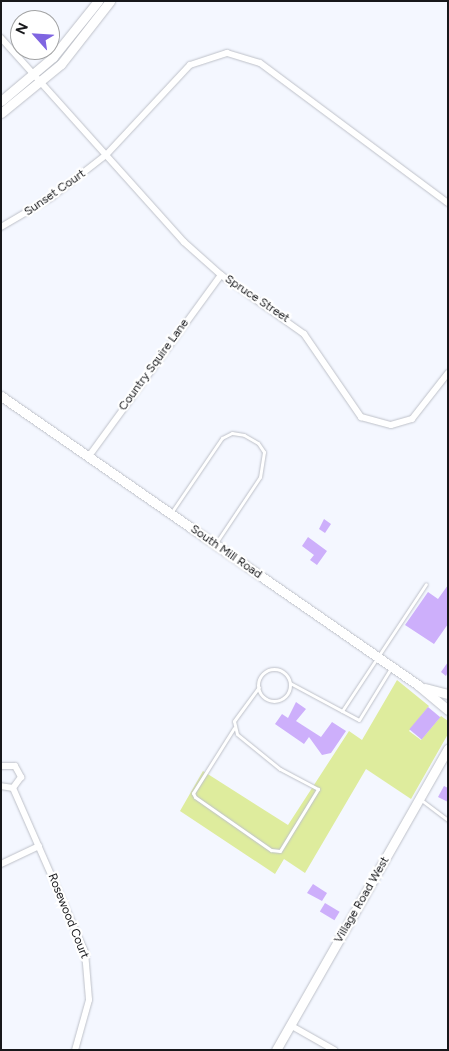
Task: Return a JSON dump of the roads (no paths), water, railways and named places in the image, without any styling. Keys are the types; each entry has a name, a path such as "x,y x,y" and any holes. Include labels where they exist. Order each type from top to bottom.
{"street":[{"path":"1,101 34,75 98,1"},
{"path":"1,113 41,83 79,44 110,1"},
{"name":"Spruce Street","path":"1,38 184,242 221,275 304,334 349,404 371,422 391,425 412,418 448,373"},
{"path":"106,155 190,65 218,54 238,54 260,63 448,203"},
{"name":"Sunset Court","path":"1,227 52,197 106,155"},
{"name":"Country Squire Lane","path":"89,456 221,275"},
{"name":"South Mill Road","path":"1,396 418,685 448,710"},
{"path":"418,685 448,694"},
{"name":"Village Road West","path":"276,1050 420,799 445,761 448,749"},
{"name":"Rosewood Court","path":"1,766 12,764 20,772 14,788 88,968 87,1015 74,1050"},
{"path":"1,786 14,788"},
{"path":"1,864 39,846"},
{"path":"290,1025 334,1050"}],"lane":[{"path":"170,513 222,438 232,433 244,434 258,443 264,452 260,478 216,545"},
{"path":"342,711 426,584"},
{"path":"234,728 241,739 280,768 318,789 280,851 270,850 195,798 193,793 234,728 258,686 261,676 275,670 285,674 290,683 359,720 391,667"},
{"path":"258,686 266,699 276,701 285,697 290,683"},
{"path":"420,799 448,820"}]}
